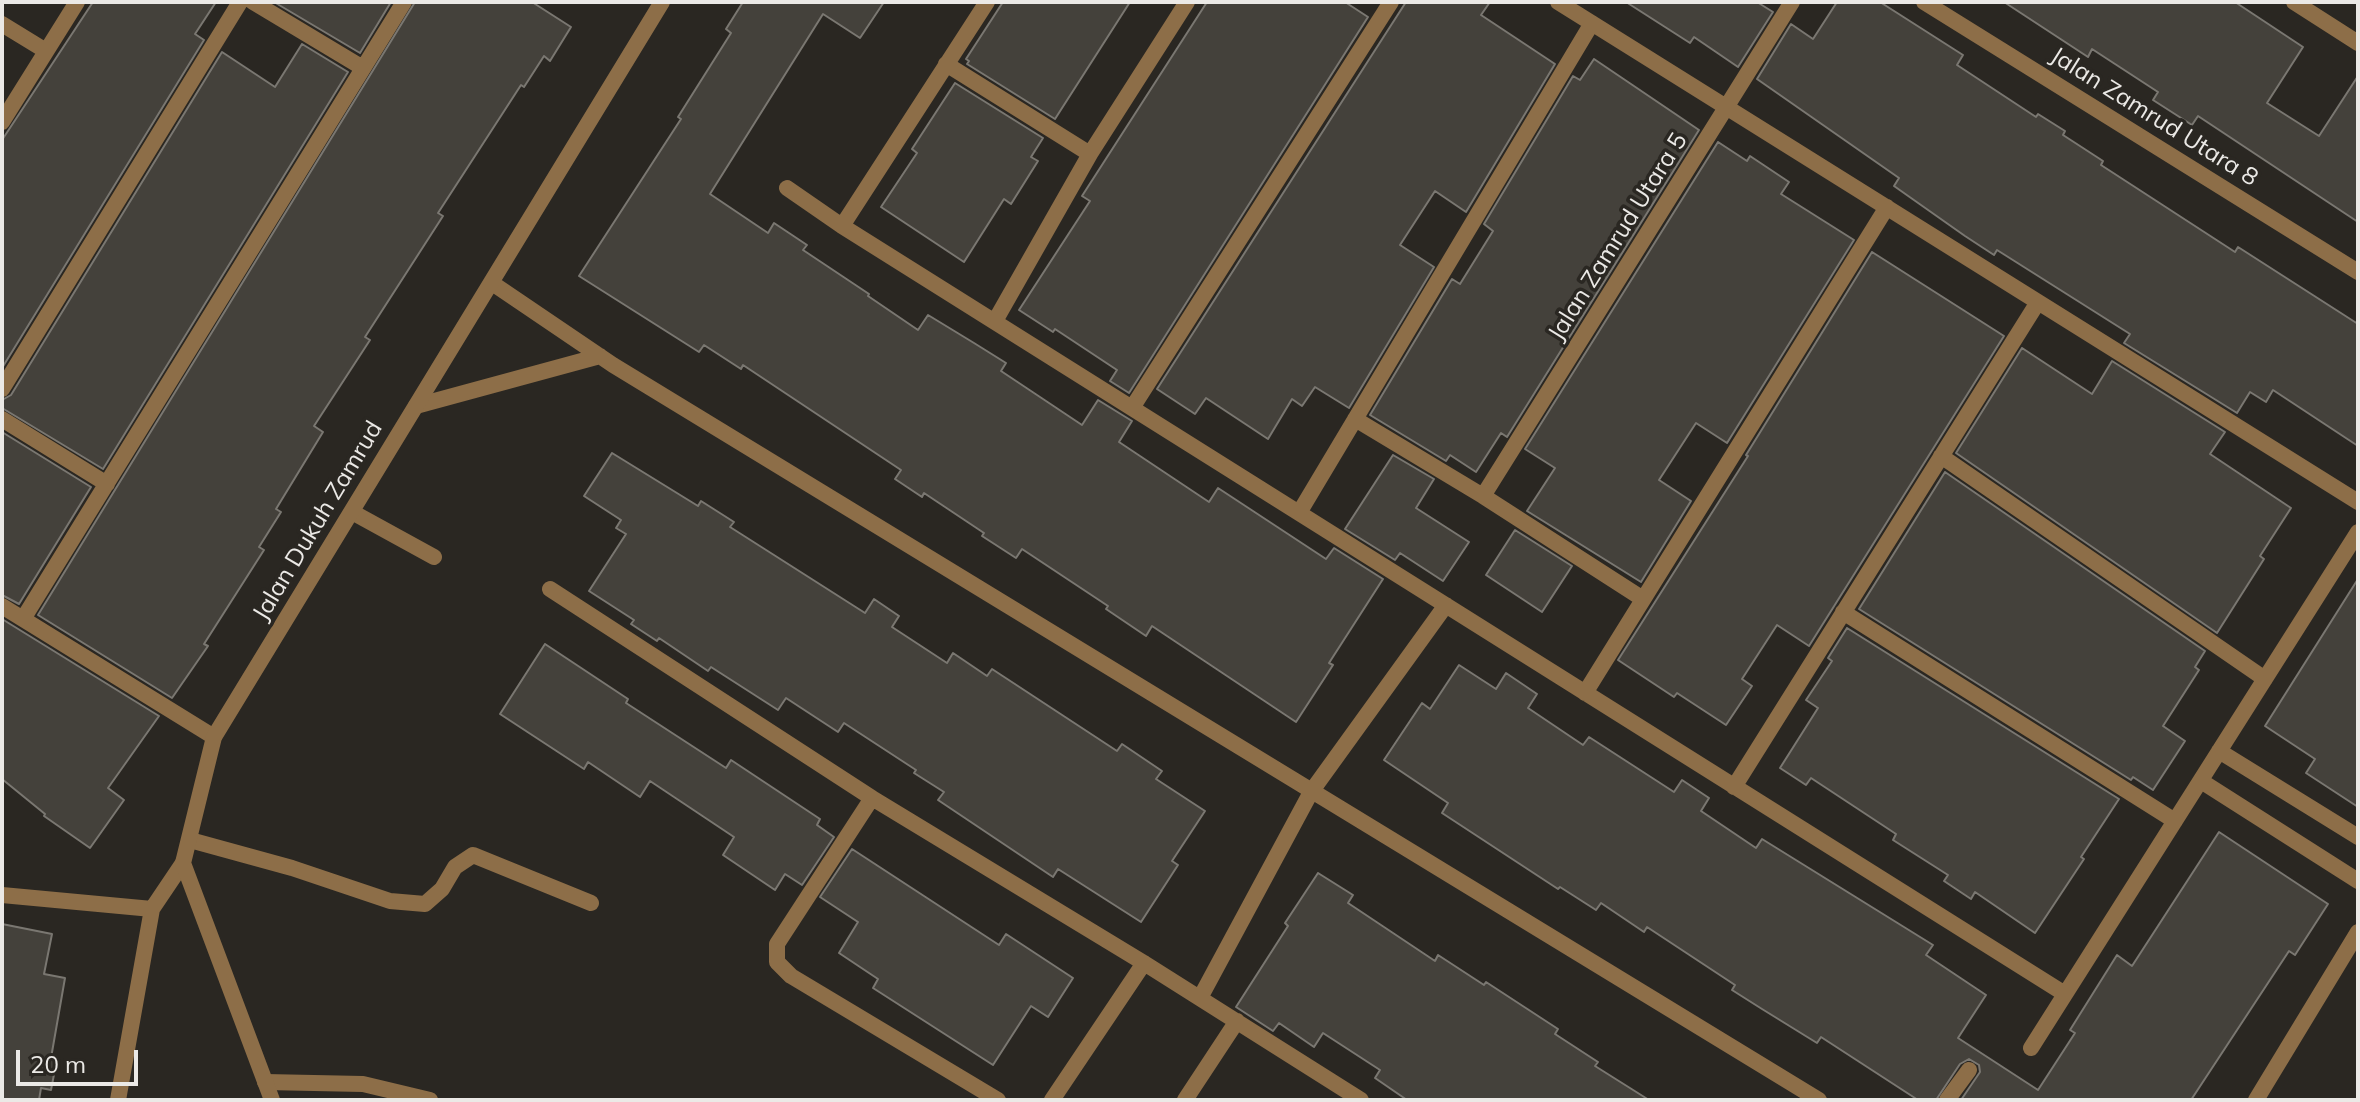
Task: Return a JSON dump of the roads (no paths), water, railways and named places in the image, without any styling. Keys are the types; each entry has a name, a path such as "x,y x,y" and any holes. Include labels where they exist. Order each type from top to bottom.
{"street":[{"path":"2,122 77,2"},
{"path":"2,389 240,2"},
{"path":"253,2 363,68"},
{"path":"23,619 404,2"},
{"name":"Jalan Dukuh Zamrud","path":"152,909 183,863 214,737 662,2"},
{"path":"842,226 987,2"},
{"path":"995,321 1090,154 1187,2"},
{"path":"1132,408 1391,2"},
{"path":"1558,2 2358,502"},
{"name":"Jalan Zamrud Utara 5","path":"1483,496 1792,2"},
{"name":"Jalan Zamrud Utara 8","path":"1924,2 2358,272"},
{"path":"2294,2 2358,43"},
{"path":"1299,513 1592,23"},
{"path":"2,24 46,51"},
{"path":"946,64 1090,154"},
{"path":"787,188 842,226 2065,994"},
{"path":"1585,693 1887,207"},
{"path":"492,283 600,356 1819,1100"},
{"path":"1734,787 2038,302"},
{"path":"416,406 600,356"},
{"path":"2,419 107,484"},
{"path":"1355,419 1483,496 1643,599"},
{"path":"1941,456 2265,679"},
{"path":"352,512 434,557"},
{"path":"2031,1048 2358,532"},
{"path":"550,589 872,798 1144,963 1361,1100"},
{"path":"1200,998 1311,792 1446,605"},
{"path":"2,606 214,737"},
{"path":"1843,612 2175,821"},
{"path":"2219,751 2358,837"},
{"path":"2201,781 2358,881"},
{"path":"872,798 777,944 777,962 791,976 998,1100"},
{"path":"190,840 292,868 390,901 425,904 442,889 455,867 473,855 591,903"},
{"path":"183,863 272,1100"},
{"path":"2,895 152,909 118,1100"},
{"path":"2256,1100 2358,932"},
{"path":"1052,1100 1144,963"},
{"path":"1185,1100 1237,1021"},
{"path":"1947,1100 1969,1070"},
{"path":"265,1082 363,1084 430,1100"}]}
